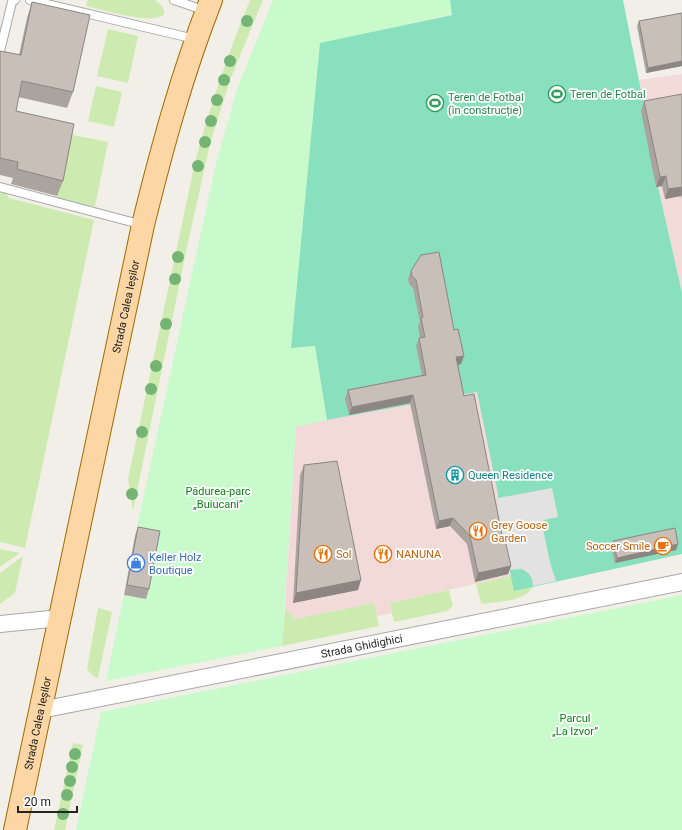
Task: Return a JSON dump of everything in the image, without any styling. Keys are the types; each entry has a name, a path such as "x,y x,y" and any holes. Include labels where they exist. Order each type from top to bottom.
{"main road":[{"name":"Strada Calea Ieșilor","path":"15,830 143,225 166,130 209,6"}],"street":[{"name":"Strada Ghidighici","path":"41,710 682,582"},
{"path":"0,624 60,618"}],"lane":[{"path":"0,51 12,2 15,0"},
{"path":"30,0 196,40"},
{"path":"174,0 209,6"},
{"path":"0,187 143,225"}],"shaded area":[{"path":"682,74 682,293 662,209 638,80"},
{"name":"Grey Goose Garden","path":"477,391 498,494 510,576 390,603 392,613 377,616 374,603 295,619 285,608 296,426"},
{"path":"552,488 558,517 544,520 542,524 550,562 556,581 533,586 532,579 529,574 522,569 509,570 497,512 498,498"}],"green space":[{"path":"88,0 155,0 163,8 164,15 157,18 138,18 126,16 86,6"},
{"path":"250,0 263,0 230,80 210,144 187,247 133,511 128,479 195,162 220,80"},
{"name":"Pădurea-parc „Buiucani”","path":"273,0 450,0 452,14 320,44 297,348 315,346 327,420 296,427 282,646 106,681 124,595 145,599 135,536 215,168 237,89"},
{"path":"450,0 623,0 660,186 658,187 682,293 682,554 514,591 497,512 498,494 477,392 327,420 315,346 291,348 320,43 452,15"},
{"path":"108,29 138,36 128,83 97,76"},
{"path":"96,86 122,92 114,127 88,121"},
{"path":"58,132 108,142 95,207 53,198 57,198 68,140"},
{"path":"0,192 6,193 9,198 94,220 25,548 0,542"},
{"path":"0,549 20,553 0,567"},
{"path":"23,556 15,593 0,604 0,573"},
{"path":"510,576 533,586 519,598 485,604 481,603 476,584"},
{"path":"449,590 453,606 447,611 394,622 390,603"},
{"name":"Parcul „La Izvor”","path":"682,595 682,830 76,830 101,712"},
{"path":"374,603 379,626 282,646 285,608 295,619"},
{"path":"98,608 112,612 98,678 93,676 87,669"},
{"path":"73,743 83,745 65,830 54,830"}],"building":[{"path":"32,2 90,15 73,92 22,81 16,111 74,124 63,181 17,169 18,162 0,158 0,51 21,55"},
{"path":"682,13 682,61 648,68 639,21"},
{"path":"682,94 682,187 668,189 666,176 660,177 644,101"},
{"path":"439,252 454,330 458,329 464,356 456,357 464,396 474,394 503,540 505,540 511,566 478,573 470,536 453,518 439,521 413,395 352,407 348,390 426,375 419,338 425,337 421,318 423,317 416,280 412,276 411,271 421,255"},
{"path":"337,461 361,580 296,593 304,465"},
{"path":"138,527 160,531 149,589 127,585"},
{"path":"675,528 678,544 617,558 613,541"}],"place":[{"name":"Teren de Fotbal","path":"557,94"},
{"name":"Teren de Fotbal (în construcție)","path":"435,103"},
{"name":"Queen Residence","path":"455,475"},
{"name":"Grey Goose Garden","path":"478,531"},
{"name":"Soccer Smile","path":"663,546"},
{"name":"Sol","path":"323,554"},
{"name":"NANUNA","path":"383,554"},
{"name":"Keller Holz Boutique","path":"136,563"}]}
